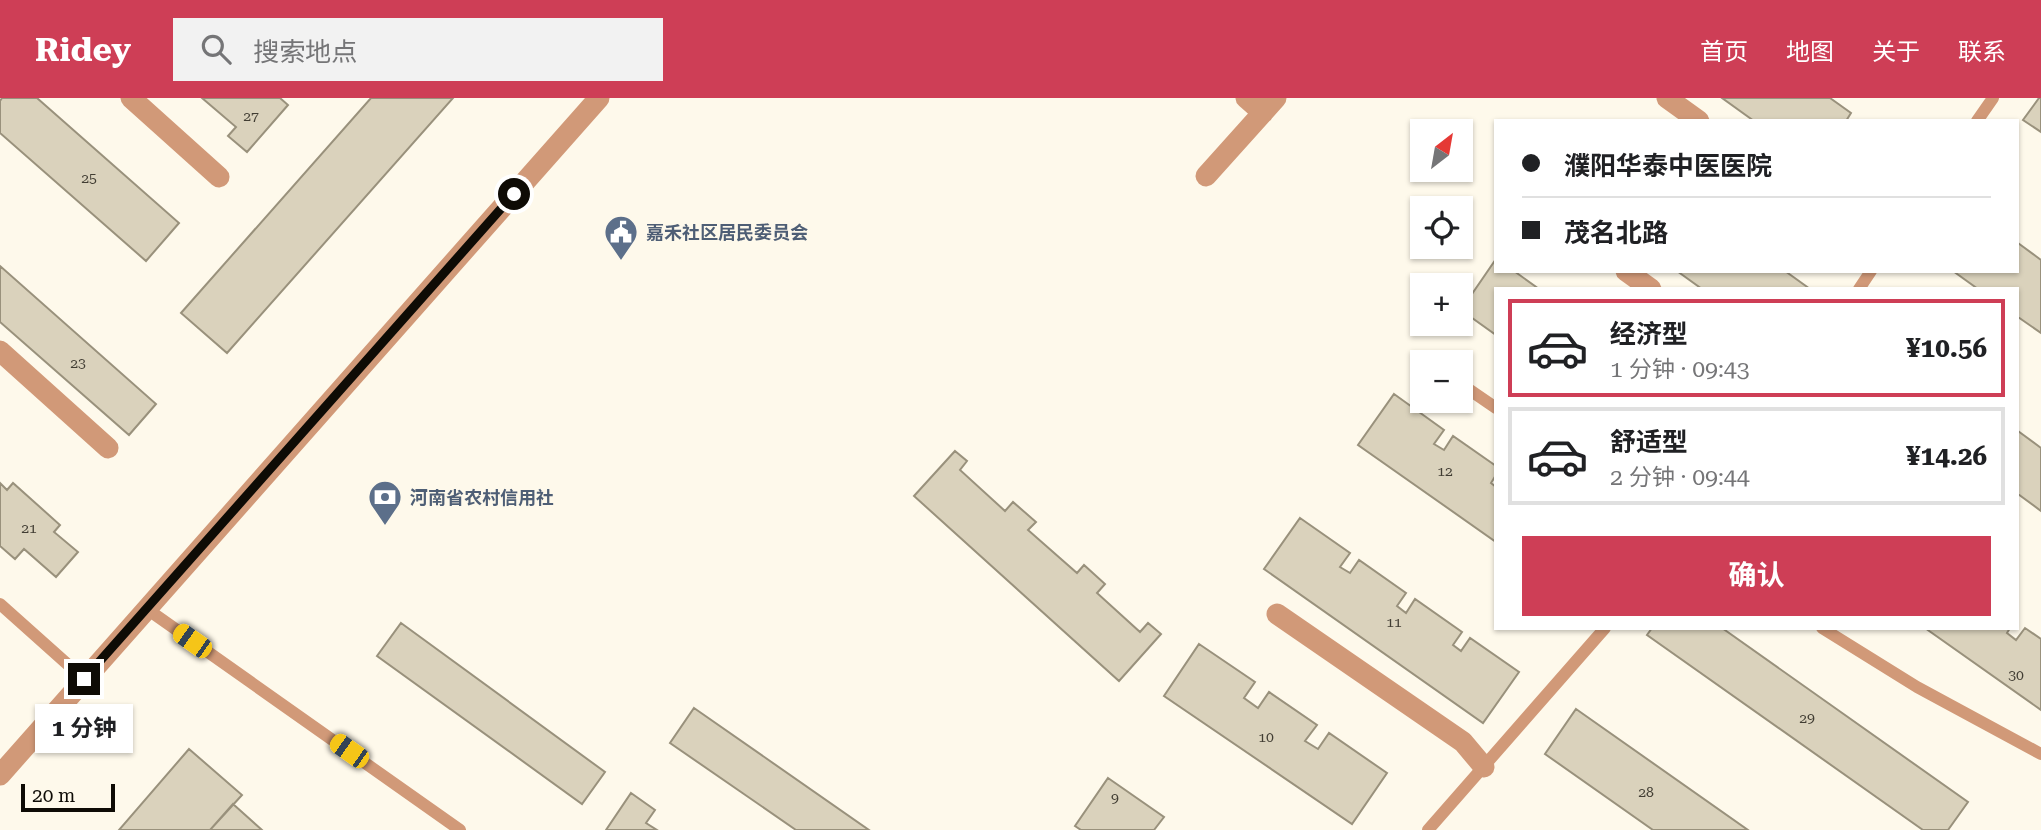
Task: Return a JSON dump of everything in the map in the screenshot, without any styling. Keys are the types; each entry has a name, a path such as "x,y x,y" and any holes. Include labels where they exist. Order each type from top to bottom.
{"street":[{"path":"131,98 219,177"},
{"path":"0,775 599,98"},
{"path":"1206,176 1269,105 1245,98"},
{"path":"1667,98 1696,119"},
{"path":"1629,273 1648,287"},
{"path":"0,351 108,448"},
{"path":"1277,614 1463,742 1483,767"}],"lane":[{"path":"1978,119 1993,98"},
{"path":"1473,392 1494,407"},
{"path":"0,604 84,679"},
{"path":"146,609 460,830"},
{"path":"1428,830 1603,630"},
{"path":"1825,630 1917,687 2041,754"}],"building":[{"path":"2,98 37,98 179,223 146,261 0,133"},
{"path":"202,98 280,98 288,105 247,152 228,136 236,127"},
{"path":"371,98 453,98 227,353 181,313"},
{"path":"1722,98 1830,98 1851,113 1847,119 1751,119"},
{"path":"2041,98 2041,132 2023,120"},
{"path":"2019,244 2041,260 2041,333 2019,318 2019,287 1975,287 1956,273 2019,273"},
{"path":"1494,262 1494,273 1517,273 1536,287 1494,287 1494,334 1473,319 1473,293"},
{"path":"0,266 156,404 129,435 0,322"},
{"path":"1680,273 1788,273 1807,287 1699,287"},
{"path":"1394,394 1410,406 1410,413 1420,413 1444,430 1434,444 1444,450 1453,436 1494,465 1494,478 1491,483 1494,485 1494,541 1358,445"},
{"path":"2019,432 2041,448 2041,511 2019,495"},
{"path":"955,451 967,461 960,470 1005,511 1013,502 1036,522 1028,530 1077,573 1084,565 1105,584 1097,593 1140,632 1148,623 1161,634 1119,681 914,496"},
{"path":"0,483 7,490 13,483 60,525 54,532 78,552 56,577 24,549 15,559 0,546"},
{"path":"1300,518 1350,553 1340,567 1350,573 1359,560 1406,593 1397,606 1406,613 1415,599 1462,632 1453,645 1461,651 1470,638 1519,672 1483,723 1264,569"},
{"path":"401,623 605,772 582,804 377,656"},
{"path":"2025,628 2041,639 2041,710 1928,630 2009,630 2007,633 2016,640"},
{"path":"1651,630 1725,630 1968,802 1948,830 1923,830 1647,635"},
{"path":"1199,644 1255,682 1244,698 1258,708 1269,692 1317,725 1305,741 1318,749 1329,733 1387,773 1352,824 1164,696"},
{"path":"694,708 869,830 796,830 670,743"},
{"path":"1576,709 1748,830 1653,830 1545,754"},
{"path":"189,749 242,795 210,830 119,830"},
{"path":"1108,778 1164,817 1154,830 1081,830 1075,826"},
{"path":"631,793 655,810 646,823 657,830 606,830"},
{"path":"233,804 262,830 210,830"}],"place":[{"name":"嘉禾社区居民委员会","path":"621,262"},
{"name":"河南省农村信用社","path":"385,527"}],"route":[{"path":"84,679 514,194"}]}
